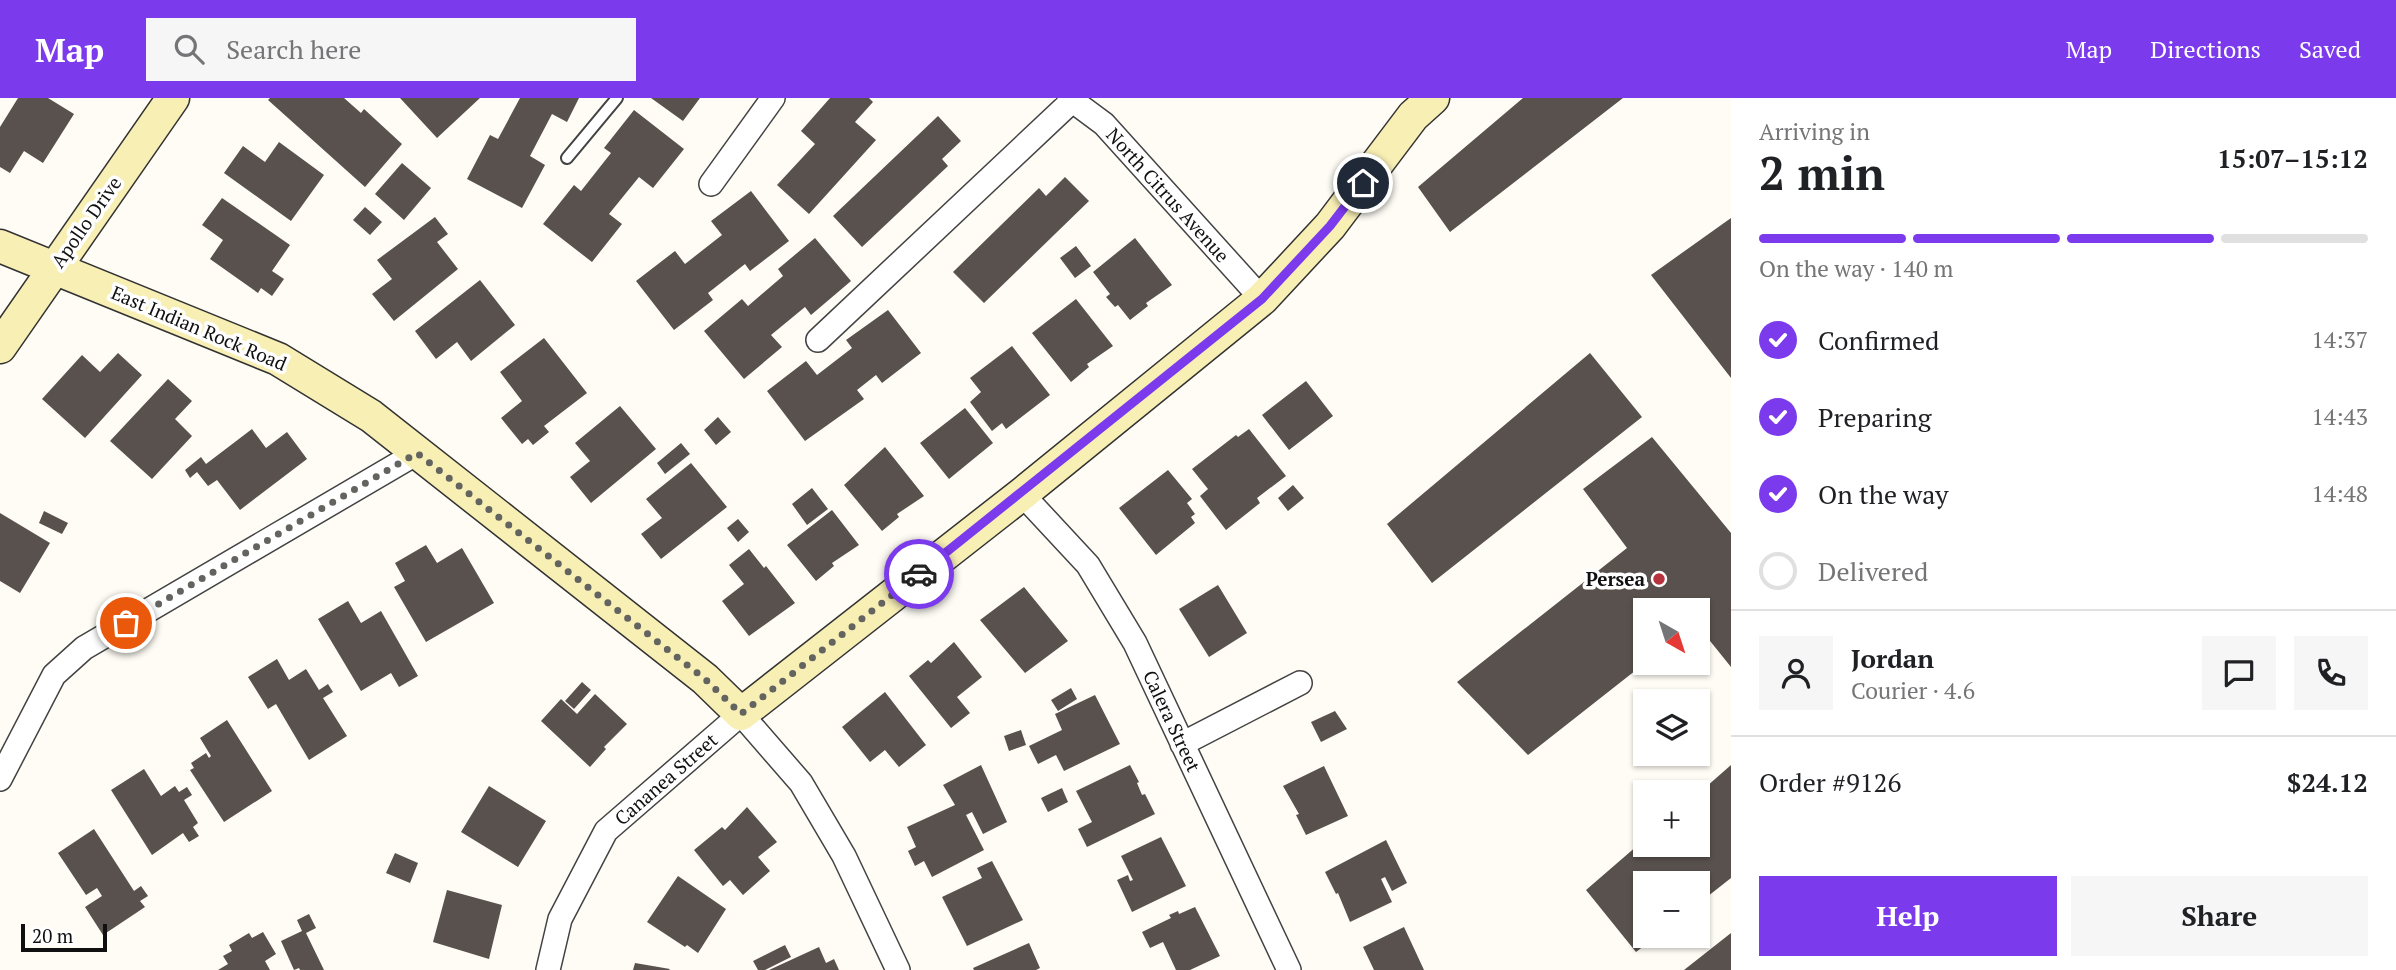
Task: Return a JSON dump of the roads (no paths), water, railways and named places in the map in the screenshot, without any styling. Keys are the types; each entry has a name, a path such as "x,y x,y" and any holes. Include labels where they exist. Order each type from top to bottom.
{"street":[{"name":"Apollo Drive","path":"0,347 173,98"},
{"path":"711,184 773,98"},
{"path":"818,340 1071,99"},
{"name":"North Citrus Avenue","path":"1071,99 1104,124 1262,299"},
{"name":"Cananea Street","path":"548,970 560,919 606,831 741,714 1022,494 1262,299 1330,226 1428,99"},
{"name":"East Indian Rock Road","path":"0,246 278,359 371,416 705,679 741,714 801,783 844,856 898,970"},
{"path":"0,779 54,675 84,648 417,453"},
{"name":"Calera Street","path":"1022,494 1088,565 1135,643 1289,970"},
{"path":"1182,744 1300,683"}],"lane":[{"path":"567,158 617,98"}],"place":[{"name":"Persea","path":"1659,579"}]}
